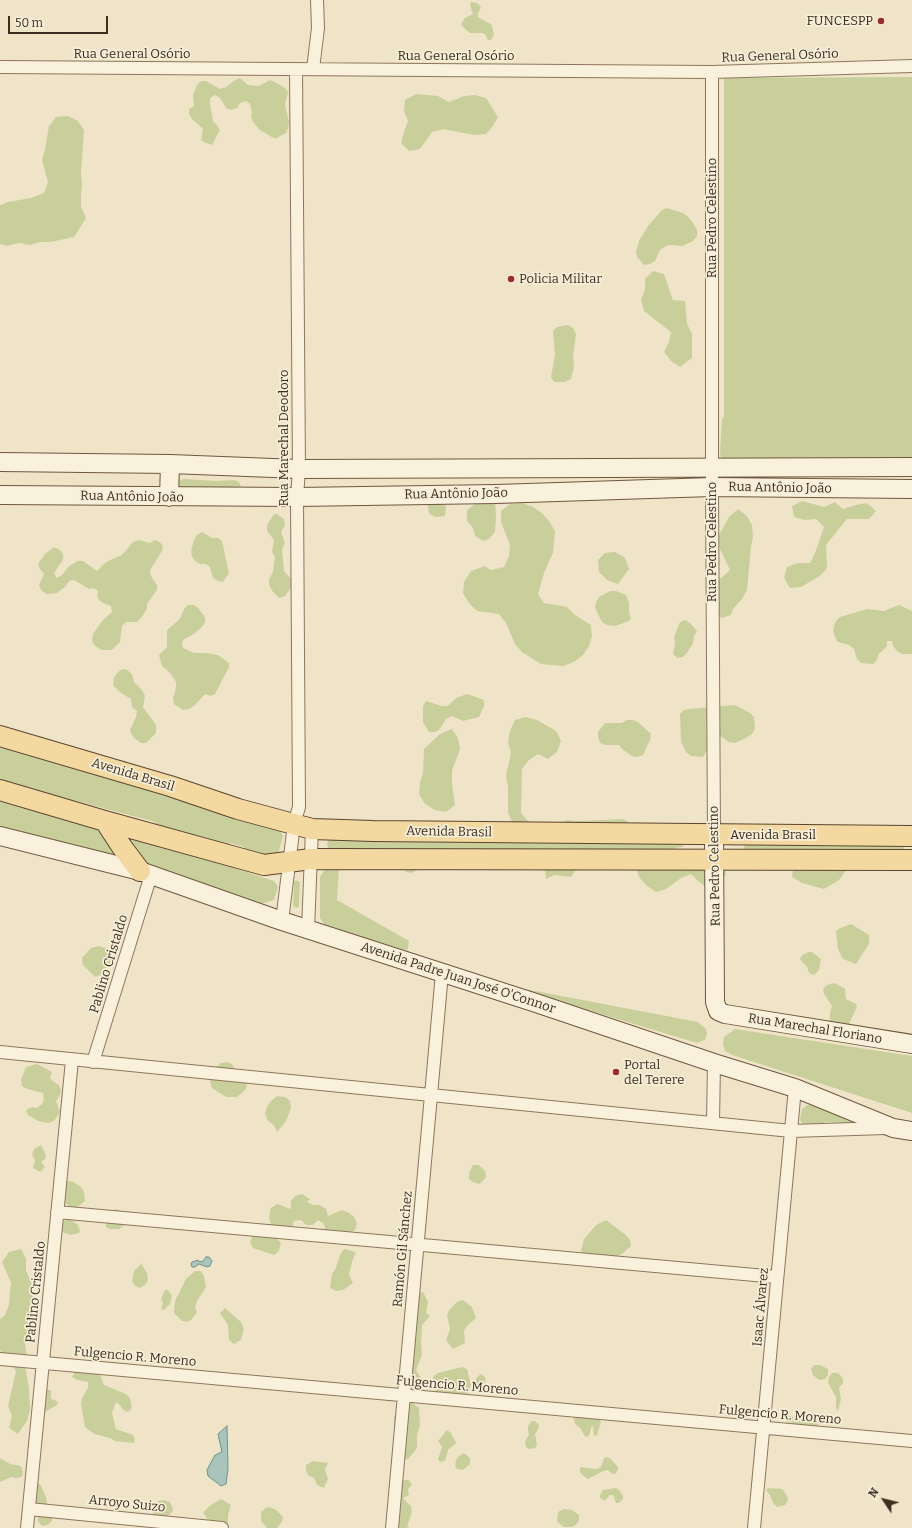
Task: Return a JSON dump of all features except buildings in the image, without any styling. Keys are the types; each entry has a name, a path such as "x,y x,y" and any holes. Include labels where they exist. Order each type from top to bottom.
{"main road":[{"name":"Rua Antônio João","path":"0,462 170,464 298,468 495,469 912,466"},
{"path":"169,497 170,464"},
{"path":"495,469 496,494"},
{"name":"Rua Antônio João","path":"0,495 297,497 496,494 712,487 912,489"},
{"name":"Avenida Brasil","path":"0,736 163,784 238,809 373,832 912,836"},
{"name":"Avenida Brasil","path":"0,790 264,865 311,859 912,860"},
{"path":"105,821 146,873"},
{"name":"Rua Pedro Celestino","path":"714,835 715,1002 718,1011"},
{"name":"Avenida Padre Juan José O'Connor","path":"0,836 146,873 308,930 714,1063 795,1088 893,1128 912,1131"},
{"name":"Rua Marechal Floriano","path":"718,1011 725,1014 912,1044"}],"street":[{"path":"313,69 318,28 317,0"},
{"name":"Rua General Osório","path":"0,66 712,72 912,66"},
{"name":"Rua Marechal Deodoro","path":"296,69 297,497 302,820 311,859 308,930"},
{"name":"Rua Pedro Celestino","path":"712,72 714,835"},
{"name":"Rua Marechal Deodoro","path":"282,921 289,862 302,820"},
{"name":"Pablino Cristaldo","path":"93,1062 146,873"},
{"name":"Ramón Gil Sánchez","path":"392,1528 442,973"},
{"path":"0,1052 791,1131 893,1128"},
{"name":"Pablino Cristaldo","path":"27,1528 72,1060"},
{"path":"713,1123 714,1063"},
{"name":"Isaac Álvarez","path":"754,1528 795,1088"},
{"path":"57,1212 777,1277"},
{"name":"Fulgencio R. Moreno","path":"0,1358 912,1441"},
{"name":"Arroyo Suizo","path":"29,1509 222,1528"}],"green space":[{"path":"471,2 477,3 481,7 478,17 492,25 494,35 491,40 488,40 485,34 482,33 470,33 461,24 465,18 473,14 470,5"},
{"path":"912,77 912,476 904,473 722,464 720,452 722,419 724,417 724,78"},
{"path":"240,78 248,85 259,86 270,80 285,88 288,92 285,105 289,122 286,133 275,139 260,130 253,122 250,104 246,101 240,103 237,108 231,110 226,108 220,98 215,95 210,98 210,104 213,121 220,130 212,145 206,143 201,140 203,129 192,119 189,114 189,109 194,106 193,95 197,85 201,81 206,81 220,89"},
{"path":"416,94 438,96 449,102 464,96 475,95 486,98 498,117 486,134 474,135 443,129 432,132 420,149 409,151 401,143 408,121 404,111 405,100"},
{"path":"68,116 78,121 84,130 81,173 81,207 86,218 74,237 30,245 19,243 7,246 0,244 0,205 31,198 44,193 48,182 42,160 49,126 56,117"},
{"path":"667,208 683,213 687,216 697,230 697,236 693,241 682,246 666,246 660,250 655,261 644,265 637,257 636,252 639,241 648,226 662,210"},
{"path":"653,271 664,274 673,300 685,301 687,324 692,334 692,358 680,367 671,361 664,352 669,342 671,332 644,311 641,300 645,289 645,279"},
{"path":"568,325 573,328 576,334 573,356 574,367 571,379 565,382 554,382 551,377 555,355 553,331 557,327"},
{"path":"179,480 216,481 234,480 239,482 241,487 237,491 184,495 174,484"},
{"path":"495,500 495,532 489,539 483,541 475,536 473,528 467,521 467,510 477,503"},
{"path":"427,501 444,502 446,507 445,516 436,517 431,515 429,513"},
{"path":"802,501 824,507 835,502 843,509 867,503 876,511 869,519 847,519 826,545 827,568 820,576 801,587 790,588 784,578 787,567 798,563 810,563 824,527 816,519 805,520 794,517 792,506"},
{"path":"522,503 533,507 542,513 555,531 553,553 544,573 538,594 544,603 567,607 575,615 591,625 592,636 589,646 583,655 574,662 563,666 541,664 522,652 515,644 506,623 499,614 477,611 469,603 463,593 464,582 471,571 485,566 491,570 504,567 509,556 510,545 501,522 501,511 510,504"},
{"path":"738,509 747,516 752,525 753,537 747,590 742,599 733,609 731,615 722,618 715,615 713,590 720,579 730,570 720,549 718,537 729,517"},
{"path":"274,514 277,514 284,519 285,525 281,532 285,543 282,550 284,571 291,579 293,585 285,596 279,598 269,585 269,579 273,572 275,557 272,552 274,540 267,531 267,525"},
{"path":"202,532 212,538 218,538 222,541 229,573 223,582 213,578 210,567 206,564 200,564 192,557 191,551 194,540 197,535"},
{"path":"139,540 150,543 155,540 160,542 163,546 162,551 150,570 151,576 157,585 157,590 147,604 147,609 141,618 137,622 126,622 122,626 120,642 112,650 101,650 94,645 92,640 93,634 103,620 112,612 111,606 101,602 97,597 98,591 94,588 89,589 74,580 69,581 66,586 57,593 46,594 41,590 39,585 44,574 38,564 45,554 54,547 60,550 63,554 63,560 54,573 57,578 62,575 69,566 78,561 83,561 97,571 106,562 122,555 133,542"},
{"path":"615,552 625,558 629,569 618,584 607,580 599,572 598,560 605,553"},
{"path":"610,591 616,591 626,595 629,603 631,618 629,621 615,626 607,625 602,622 595,608 596,602 599,597"},
{"path":"188,605 194,605 198,608 205,617 205,622 194,634 184,639 182,643 183,648 194,653 218,655 229,663 229,667 215,694 211,696 205,694 194,706 183,710 174,704 173,698 176,682 170,673 162,666 159,655 167,647 167,630 180,619 184,609"},
{"path":"899,605 912,611 912,654 902,654 893,646 892,641 887,641 887,646 878,655 877,660 873,664 861,663 857,659 854,649 849,645 838,642 835,637 833,631 834,626 840,617 867,609 884,611"},
{"path":"685,620 697,631 694,636 693,643 687,653 683,657 677,658 673,654 675,643 674,637 680,622"},
{"path":"126,669 132,674 134,682 142,690 145,696 143,707 156,725 156,733 146,743 141,743 134,738 131,733 130,730 137,711 132,707 131,699 121,693 113,685 114,677 120,670"},
{"path":"467,694 484,700 484,706 479,717 463,721 452,716 446,719 440,729 435,732 429,732 423,722 423,706 426,701 442,706 448,706 456,698"},
{"path":"735,705 750,713 754,717 755,729 752,734 735,743 729,742 720,736 715,737 703,757 691,756 686,752 681,742 680,714 684,710"},
{"path":"526,717 537,720 556,731 561,741 557,752 548,759 538,754 529,760 522,769 521,813 528,821 539,825 557,827 566,820 624,819 633,826 683,844 683,847 674,848 684,860 725,864 726,875 718,883 708,888 691,874 681,878 666,889 656,892 647,886 639,877 636,867 570,855 579,870 575,871 571,877 554,875 546,879 545,867 516,856 515,849 484,849 480,858 422,867 412,873 406,872 403,866 328,849 327,843 329,840 416,841 516,833 508,812 508,787 506,776 511,753 508,742 510,731 515,720"},
{"path":"627,720 638,722 651,734 650,740 643,755 637,757 632,756 619,745 605,745 600,743 598,732 605,723 622,723"},
{"path":"452,729 458,738 460,749 452,771 455,805 446,812 435,810 425,804 419,794 423,772 424,749 440,734"},
{"path":"0,745 280,830 283,836 278,854 248,860 244,847 230,843 229,849 219,863 274,881 278,887 274,900 259,903 151,868 124,835 152,842 155,822 73,800 69,805 40,805 35,789 0,780"},
{"path":"0,799 98,828 120,856 114,860 0,826"},
{"path":"745,843 904,845 904,850 849,866 839,880 824,889 802,883 792,877 795,854 746,850 744,848"},
{"path":"331,866 339,867 337,900 409,941 408,949 402,949 328,927 324,924 320,918 320,877 324,871"},
{"path":"296,880 300,882 299,906 297,908 293,906 294,882"},
{"path":"851,924 869,935 869,944 856,964 843,959 838,949 836,931"},
{"path":"99,946 108,949 111,957 111,963 101,975 95,977 83,965 82,958 91,948"},
{"path":"812,952 821,959 819,970 814,975 809,973 807,967 800,959 802,955"},
{"path":"835,983 845,989 846,999 856,1004 857,1007 848,1026 830,1022 832,1006 824,994 823,989 827,985"},
{"path":"525,989 698,1022 706,1029 707,1034 705,1040 697,1043 525,991"},
{"path":"735,1029 912,1056 912,1113 732,1055 725,1051 723,1044 724,1037"},
{"path":"227,1062 232,1064 237,1074 247,1083 246,1089 237,1097 226,1097 212,1088 210,1082 212,1071 221,1063"},
{"path":"37,1064 52,1072 50,1078 59,1085 61,1090 56,1101 60,1112 54,1121 48,1123 38,1121 28,1115 26,1110 32,1107 37,1108 42,1104 44,1099 43,1093 27,1089 22,1086 21,1080 26,1067"},
{"path":"277,1096 285,1097 290,1101 291,1108 286,1121 277,1132 274,1125 268,1121 265,1114 271,1101"},
{"path":"807,1105 812,1105 907,1130 862,1124 825,1122 823,1126 804,1125 800,1120 802,1109"},
{"path":"41,1145 46,1155 45,1159 41,1162 45,1167 40,1172 33,1168 35,1160 32,1155 34,1149"},
{"path":"473,1165 479,1165 485,1171 486,1177 479,1184 469,1179 469,1173"},
{"path":"68,1181 74,1182 81,1187 84,1192 85,1201 76,1208 70,1207 63,1201 65,1186"},
{"path":"302,1194 310,1199 307,1202 313,1205 320,1205 326,1209 328,1216 342,1210 349,1213 354,1217 357,1223 355,1230 345,1235 326,1232 324,1224 318,1220 313,1225 306,1225 301,1220 294,1221 292,1228 277,1232 276,1238 281,1243 279,1251 274,1255 253,1248 250,1242 253,1235 266,1229 271,1224 269,1217 271,1208 277,1204 291,1209 291,1201 295,1196"},
{"path":"116,1209 126,1216 126,1224 119,1229 110,1229 106,1227 106,1221 113,1210"},
{"path":"69,1218 78,1225 80,1231 79,1233 71,1235 62,1232 61,1227 64,1221"},
{"path":"606,1220 626,1235 630,1240 631,1246 622,1254 613,1258 584,1255 581,1251 584,1239 596,1225"},
{"path":"21,1249 26,1259 26,1271 31,1281 35,1314 33,1325 25,1345 27,1356 25,1366 29,1388 30,1410 27,1421 18,1434 9,1428 12,1416 8,1406 16,1371 0,1350 0,1319 5,1315 9,1305 11,1283 2,1262 9,1252"},
{"path":"344,1249 356,1252 349,1274 353,1283 343,1290 336,1291 330,1288 332,1274"},
{"path":"142,1263 147,1273 148,1281 140,1288 135,1286 132,1281 134,1271"},
{"path":"195,1271 201,1271 204,1276 206,1287 197,1301 195,1307 197,1312 188,1322 182,1321 174,1313 175,1301 186,1279"},
{"path":"165,1290 168,1290 172,1296 170,1304 164,1310 161,1309 163,1303 161,1299"},
{"path":"417,1292 423,1292 428,1302 426,1313 430,1316 422,1325 422,1355 416,1370 422,1380 420,1386 415,1385 406,1378"},
{"path":"463,1300 472,1307 476,1318 464,1331 465,1343 453,1349 446,1340 450,1329 447,1316 449,1310 457,1302"},
{"path":"225,1308 241,1322 244,1329 241,1340 234,1344 229,1340 228,1325 220,1313"},
{"path":"814,1365 820,1365 828,1369 828,1375 825,1379 819,1380 813,1375 811,1369"},
{"path":"462,1367 467,1369 471,1385 467,1396 438,1393 434,1389 433,1377 438,1373"},
{"path":"96,1371 100,1374 104,1385 126,1394 130,1398 132,1408 128,1412 123,1410 116,1402 112,1413 116,1429 133,1435 135,1440 133,1443 115,1441 110,1438 94,1434 85,1427 81,1404 82,1398 88,1388 88,1382 77,1380 72,1377 75,1372"},
{"path":"832,1373 838,1373 843,1380 843,1383 839,1388 841,1399 838,1411 836,1408 836,1397 828,1383 829,1377"},
{"path":"481,1374 485,1377 486,1388 481,1392 476,1389 474,1385 477,1377"},
{"path":"46,1388 51,1391 51,1400 53,1399 58,1402 57,1405 43,1412"},
{"path":"410,1401 419,1408 420,1425 417,1436 417,1447 415,1451 408,1459 402,1461 394,1418 398,1407"},
{"path":"587,1415 589,1419 598,1417 601,1422 597,1435 594,1436 592,1425 589,1436 586,1437 581,1429 575,1424 573,1416"},
{"path":"786,1415 794,1417 799,1415 813,1416 818,1420 818,1426 815,1430 796,1426 792,1422 788,1423 786,1421 783,1416"},
{"path":"532,1421 535,1421 539,1425 535,1434 537,1445 535,1448 529,1449 526,1447 525,1442 529,1434 528,1426"},
{"path":"447,1430 451,1433 456,1443 448,1450 445,1461 440,1462 438,1459 442,1447 438,1441"},
{"path":"464,1453 470,1458 470,1464 463,1470 457,1469 455,1466 456,1460"},
{"path":"0,1458 10,1464 21,1466 23,1472 22,1477 11,1477 0,1482"},
{"path":"604,1458 610,1458 618,1467 615,1474 612,1474 608,1470 588,1479 581,1474 580,1467 597,1469 601,1467"},
{"path":"312,1461 328,1463 325,1470 328,1479 324,1488 317,1485 314,1478 309,1476 306,1471 306,1465"},
{"path":"402,1480 409,1480 412,1485 408,1489 409,1495 403,1498 411,1506 412,1512 407,1527 410,1527 387,1528 387,1513"},
{"path":"38,1483 40,1484 46,1497 46,1505 38,1504 36,1502 36,1485"},
{"path":"616,1488 623,1496 623,1499 619,1503 616,1503 613,1495 610,1495 605,1501 600,1498 603,1490"},
{"path":"768,1488 782,1489 784,1491 788,1498 785,1505 777,1507 773,1503 766,1490"},
{"path":"221,1499 231,1505 228,1515 228,1528 213,1528 203,1512"},
{"path":"164,1500 170,1502 172,1506 173,1511 165,1518 170,1528 157,1528 153,1515 154,1506 158,1501"},
{"path":"267,1507 275,1509 283,1517 282,1522 277,1528 267,1528 261,1521 261,1512"},
{"path":"564,1509 572,1510 579,1515 577,1524 572,1527 564,1527 557,1522 558,1512"},
{"path":"38,1515 52,1515 52,1521 48,1525 42,1526 38,1521"}],"water":[{"path":"206,1257 209,1257 212,1261 210,1266 207,1267 199,1264 192,1267 192,1262 198,1260 200,1262 203,1261"},
{"path":"227,1426 228,1469 226,1484 221,1486 208,1476 207,1470 215,1455 222,1452 218,1434"}],"place":[{"name":"FUNCESPP","path":"881,21"},
{"name":"Policia Militar","path":"511,279"},
{"name":"Portal del Terere","path":"616,1072"}]}
